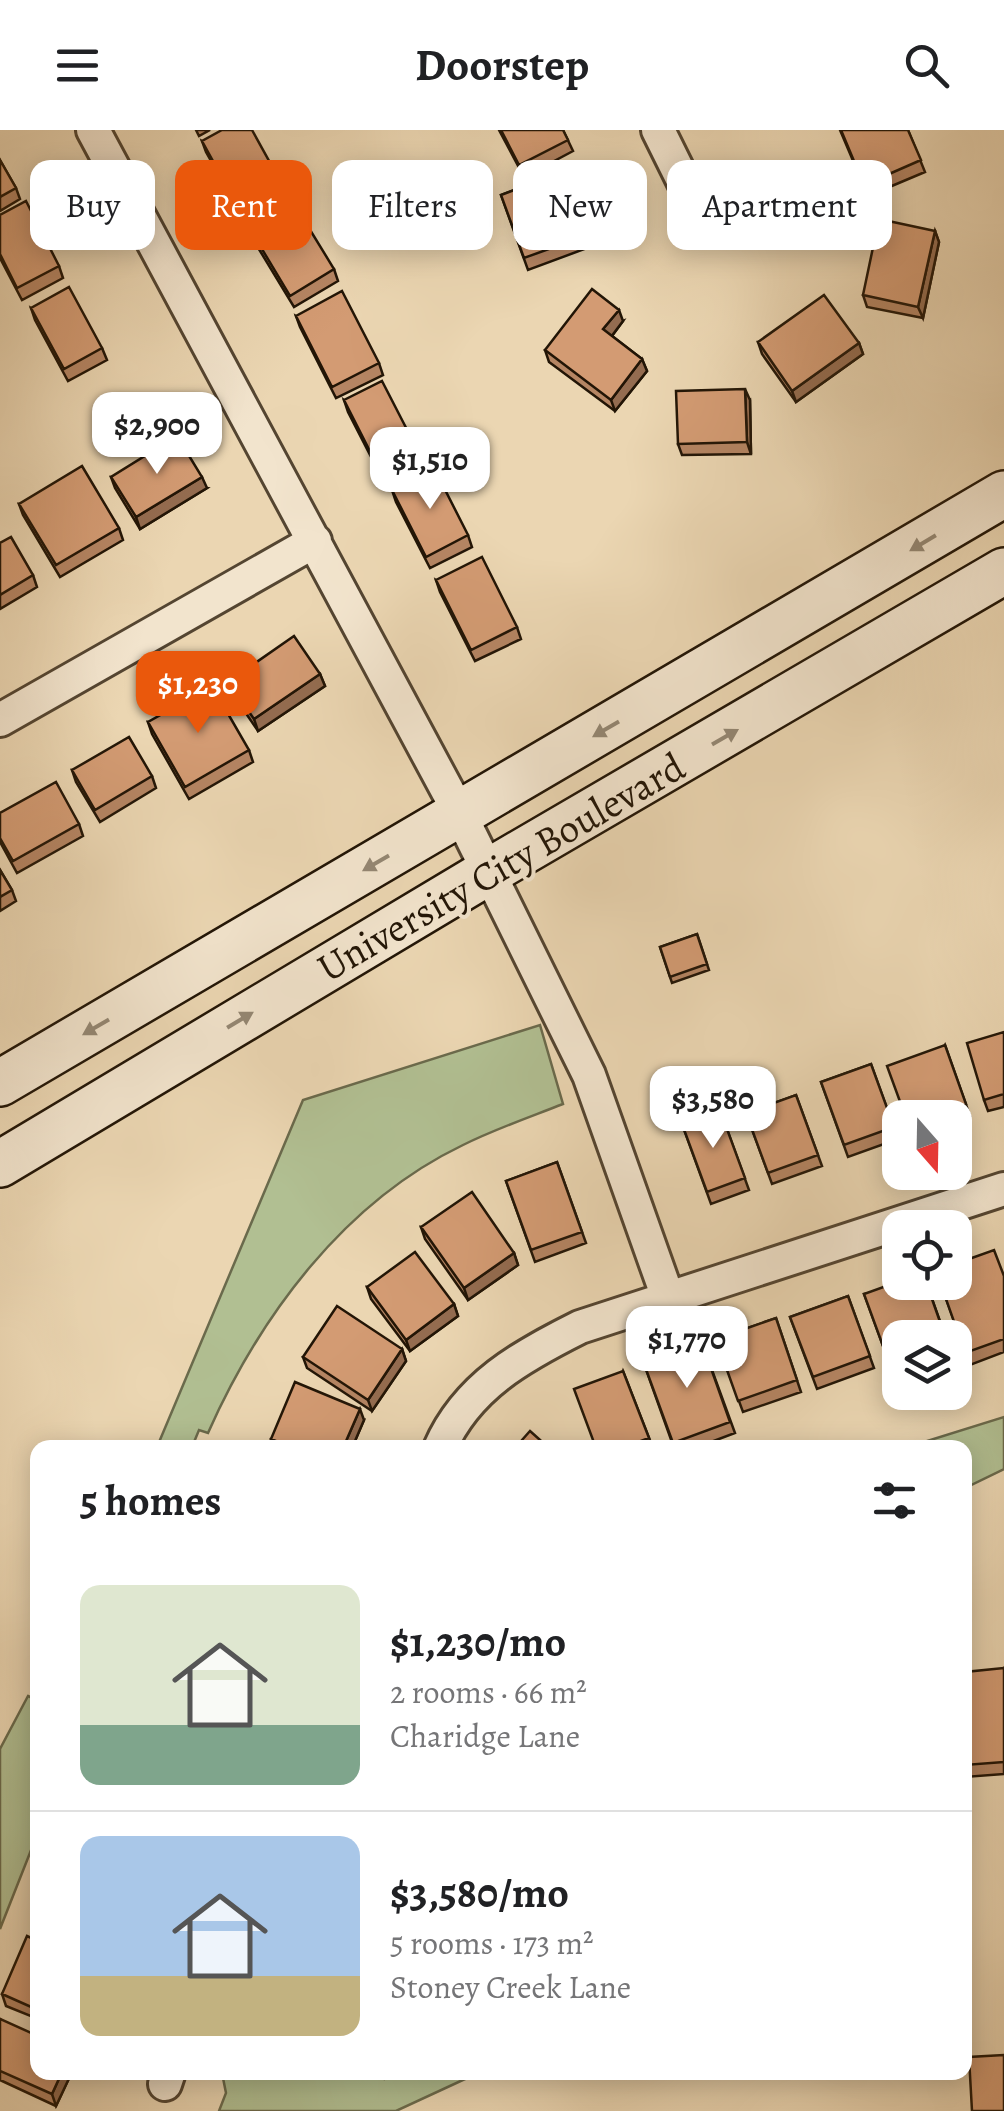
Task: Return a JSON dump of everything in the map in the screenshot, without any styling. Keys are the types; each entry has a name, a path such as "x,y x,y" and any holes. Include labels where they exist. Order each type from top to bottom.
{"main road":[{"name":"University City Boulevard","path":"0,1084 1004,494"},
{"name":"University City Boulevard","path":"0,1164 488,872 1004,571"}],"street":[{"path":"93,130 460,814 589,1075 667,1295"},
{"path":"658,130 673,160"},
{"path":"0,720 316,541"},
{"path":"444,1440 454,1416 527,1354 580,1327 667,1295 1004,1188"}],"green space":[{"path":"540,1025 563,1104 463,1145 380,1198 310,1266 280,1305 229,1389 208,1433 199,1430 195,1440 160,1440 303,1100"},
{"path":"1004,1417 1004,1469 972,1485 972,1440 930,1440"},
{"path":"30,1697 30,1853 0,1929 0,1749"},
{"path":"223,2080 463,2080 396,2111 219,2111 226,2093"}],"building":[{"path":"222,130 252,130 269,160 212,160 202,141"},
{"path":"501,130 563,130 568,140 529,160 516,160"},
{"path":"841,130 908,130 921,160 892,173 892,160 854,160"},
{"path":"0,160 16,188 0,197"},
{"path":"513,190 513,228 501,195"},
{"path":"26,201 30,209 30,250 51,250 59,266 17,288 0,254 0,215"},
{"path":"892,222 935,231 918,307 863,295 872,250 892,250"},
{"path":"312,233 334,269 290,296 263,250 312,250"},
{"path":"521,250 546,250 524,258"},
{"path":"69,287 102,348 64,369 31,308"},
{"path":"592,289 619,310 603,329 642,359 611,400 545,350"},
{"path":"342,291 379,363 332,387 296,316"},
{"path":"824,295 859,343 792,391 758,342"},
{"path":"382,381 419,453 381,473 344,400"},
{"path":"745,389 747,442 678,444 676,391"},
{"path":"177,436 202,477 136,517 111,477"},
{"path":"82,466 119,528 56,565 19,504"},
{"path":"434,468 468,535 426,557 392,490"},
{"path":"11,537 33,575 0,595 0,543"},
{"path":"482,557 517,627 471,650 436,580"},
{"path":"294,636 320,674 254,719 228,682"},
{"path":"212,686 249,750 185,787 148,722"},
{"path":"129,737 152,776 95,810 72,770"},
{"path":"56,782 79,824 13,861 0,838 0,813"},
{"path":"0,870 12,890 0,897"},
{"path":"697,934 707,964 670,977 660,947"},
{"path":"1004,1032 1004,1094 984,1100 967,1043"},
{"path":"945,1045 965,1100 899,1100 887,1066"},
{"path":"871,1064 884,1100 882,1131 844,1145 821,1082"},
{"path":"796,1095 818,1155 768,1173 746,1113"},
{"path":"720,1110 745,1178 707,1192 682,1124"},
{"path":"557,1162 582,1232 531,1250 506,1181"},
{"path":"472,1192 514,1253 464,1288 421,1227"},
{"path":"994,1250 1004,1276 1004,1339 972,1350 972,1320 953,1320 946,1300 972,1300 972,1258"},
{"path":"415,1252 454,1304 406,1340 367,1287"},
{"path":"882,1288 882,1300 932,1300 939,1320 882,1320 882,1343 864,1294"},
{"path":"848,1296 870,1356 813,1377 790,1317"},
{"path":"337,1306 402,1349 368,1400 303,1357"},
{"path":"776,1318 797,1380 738,1401 716,1339"},
{"path":"701,1340 730,1422 672,1440 643,1361"},
{"path":"623,1371 649,1438 593,1440 574,1389"},
{"path":"295,1382 360,1409 346,1440 271,1439"},
{"path":"530,1431 540,1440 522,1440"},
{"path":"1004,1668 1004,1762 972,1764 972,1671"},
{"path":"27,1936 30,1937 30,2006 2,1994"},
{"path":"0,2019 30,2032 30,2080 58,2080 52,2094 0,2071"},
{"path":"1004,2055 1004,2111 972,2111 972,2057"}]}
